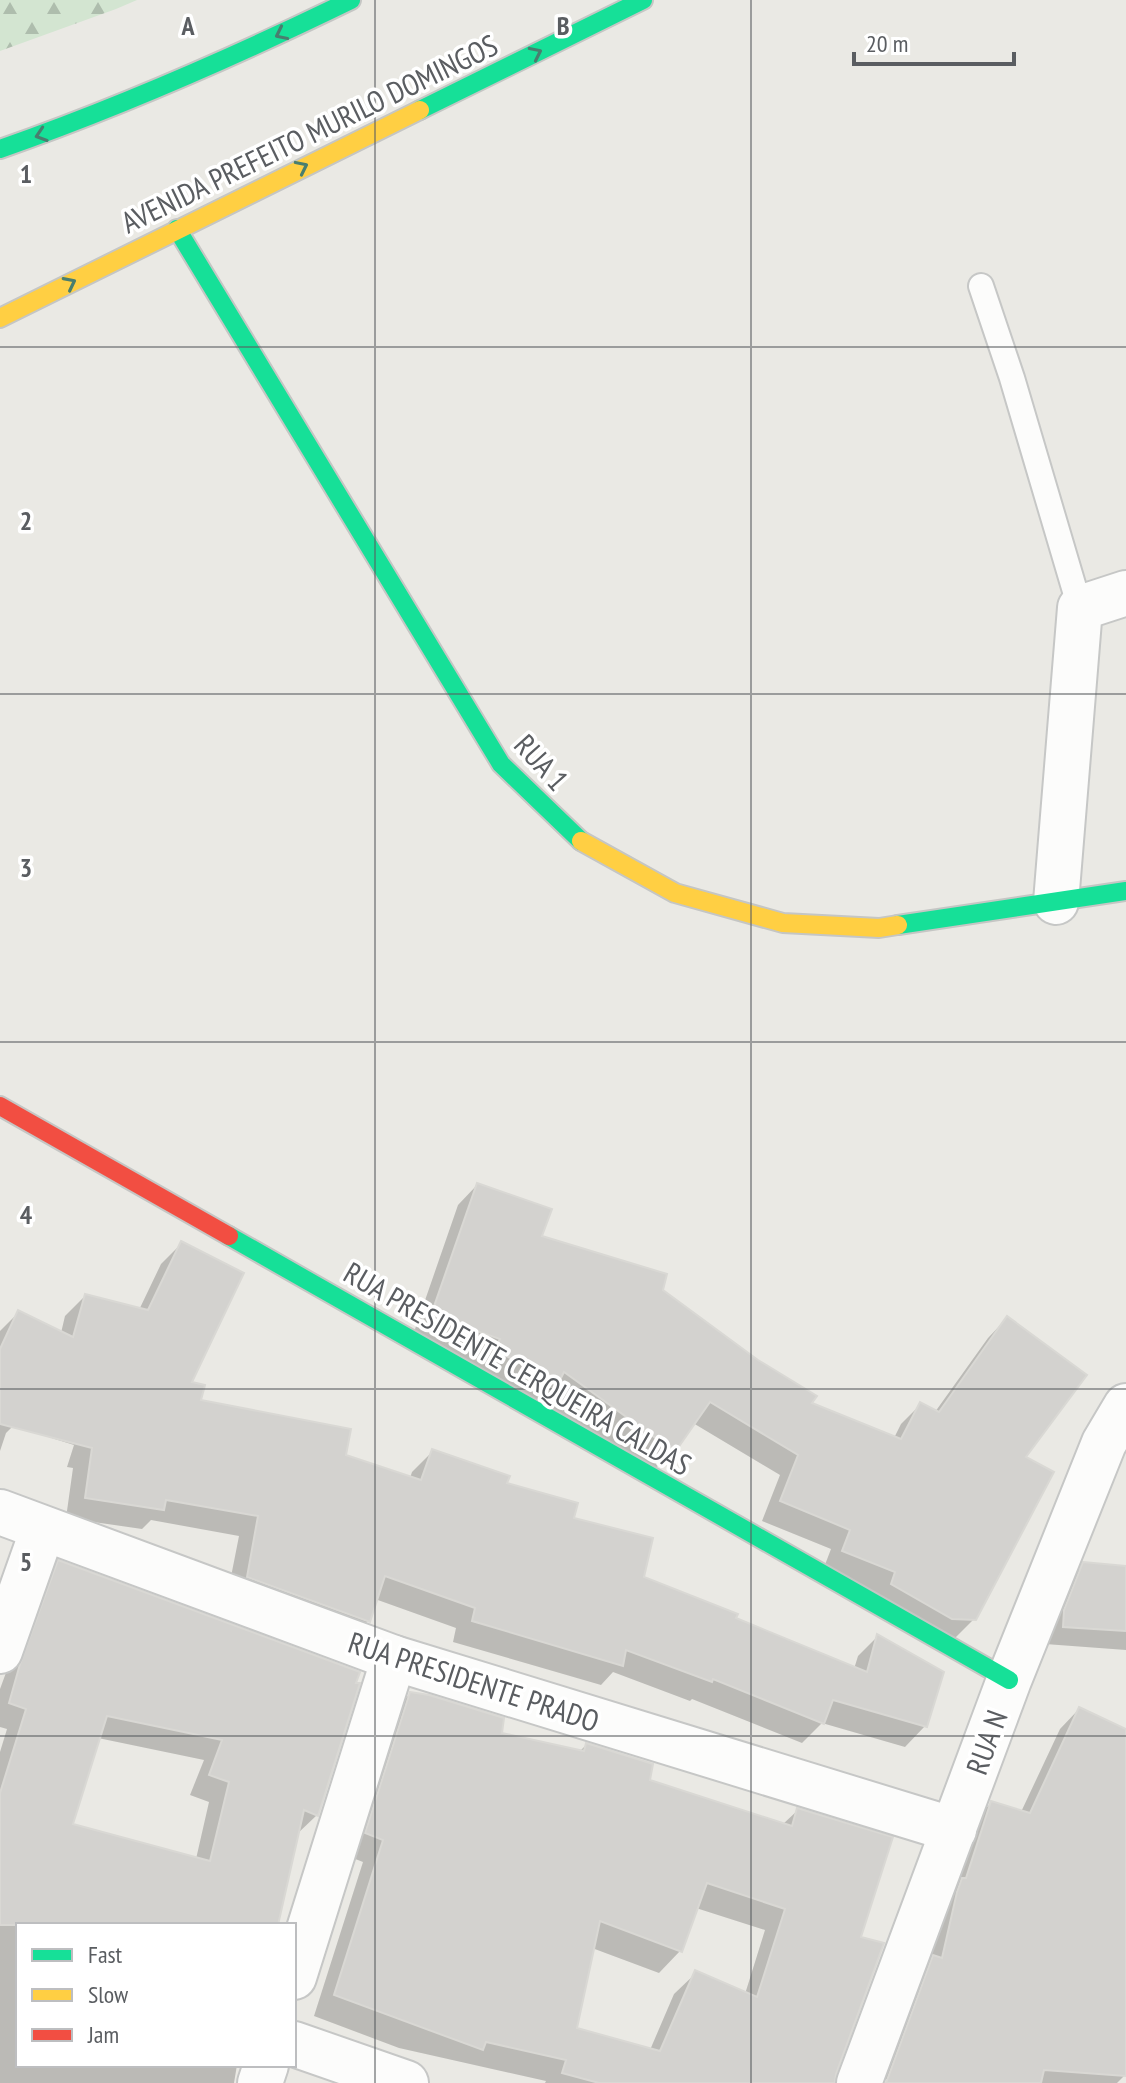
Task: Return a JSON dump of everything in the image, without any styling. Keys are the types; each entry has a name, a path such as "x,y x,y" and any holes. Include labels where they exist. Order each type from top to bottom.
{"street":[{"path":"0,149 55,130 250,49 351,0"},
{"name":"AVENIDA PREFEITO MURILO DOMINGOS","path":"0,318 643,0"},
{"name":"RUA 1","path":"177,229 501,764 577,839 675,893 783,923 879,928 1126,891"},
{"path":"1056,902 1080,608 1126,593"},
{"name":"RUA PRESIDENTE CERQUEIRA CALDAS","path":"0,1106 1009,1680"},
{"name":"RUA N","path":"859,2083 1009,1680 1104,1443 1126,1406"},
{"name":"RUA PRESIDENTE PRADO","path":"0,1512 394,1658 954,1830"},
{"path":"0,1651 43,1529"},
{"path":"296,1971 394,1658"},
{"path":"296,2045 406,2083"}],"lane":[{"path":"981,286 1012,378 1080,608"}],"green space":[{"path":"0,0 137,0 0,51"}],"building":[{"path":"477,1183 552,1209 542,1236 667,1274 663,1290 758,1360 817,1396 812,1403 901,1439 920,1402 939,1412 1007,1316 1087,1375 1026,1457 1054,1472 976,1620 952,1619 891,1584 895,1572 842,1551 850,1530 780,1501 798,1455 710,1402 675,1452 564,1372 559,1382 494,1350 500,1339 431,1315"},
{"path":"181,1241 244,1273 192,1382 205,1385 201,1400 351,1429 346,1455 421,1480 432,1449 510,1476 507,1483 578,1503 574,1518 653,1538 644,1577 738,1614 736,1618 867,1672 877,1634 944,1672 927,1727 833,1700 824,1724 713,1679 712,1682 626,1650 623,1666 472,1621 475,1608 385,1576 370,1622 247,1577 258,1516 166,1500 164,1510 85,1498 92,1448 0,1424 0,1349 18,1310 73,1337 85,1294 148,1310"},
{"path":"58,1560 360,1672 356,1683 360,1683 318,1816 304,1810 278,1923 0,1925 0,1793 26,1709 9,1703","holes":["107,1716 222,1740 209,1775 229,1782 210,1861 73,1824"]},
{"path":"1083,1562 1126,1566 1126,1631 1063,1627 1064,1610"},
{"path":"410,1692 504,1718 502,1733 584,1751 586,1743 653,1764 650,1780 792,1826 797,1808 893,1837 861,1937 884,1943 835,2083 599,2083 562,2073 566,2060 486,2042 483,2050 334,1995 383,1840 365,1833","holes":["707,1883 785,1909 757,1997 695,1970 660,2051 577,2028 600,1921 682,1952"]},
{"path":"1079,1707 1126,1729 1126,2076 1044,2070 1041,2083 886,2083 933,1955 942,1958 957,1892 962,1878 966,1878 991,1801 1030,1813"}],"traffic: fast":[{"path":"0,149 177,80 351,0"},
{"path":"420,110 643,0"},
{"path":"177,229 501,764 581,841"},
{"path":"898,925 1126,891"},
{"path":"229,1236 1009,1680"}],"traffic: slow":[{"path":"0,318 420,110"},
{"path":"581,841 675,893 783,923 879,928 898,925"}],"traffic: jam":[{"path":"0,1106 229,1236"}]}
